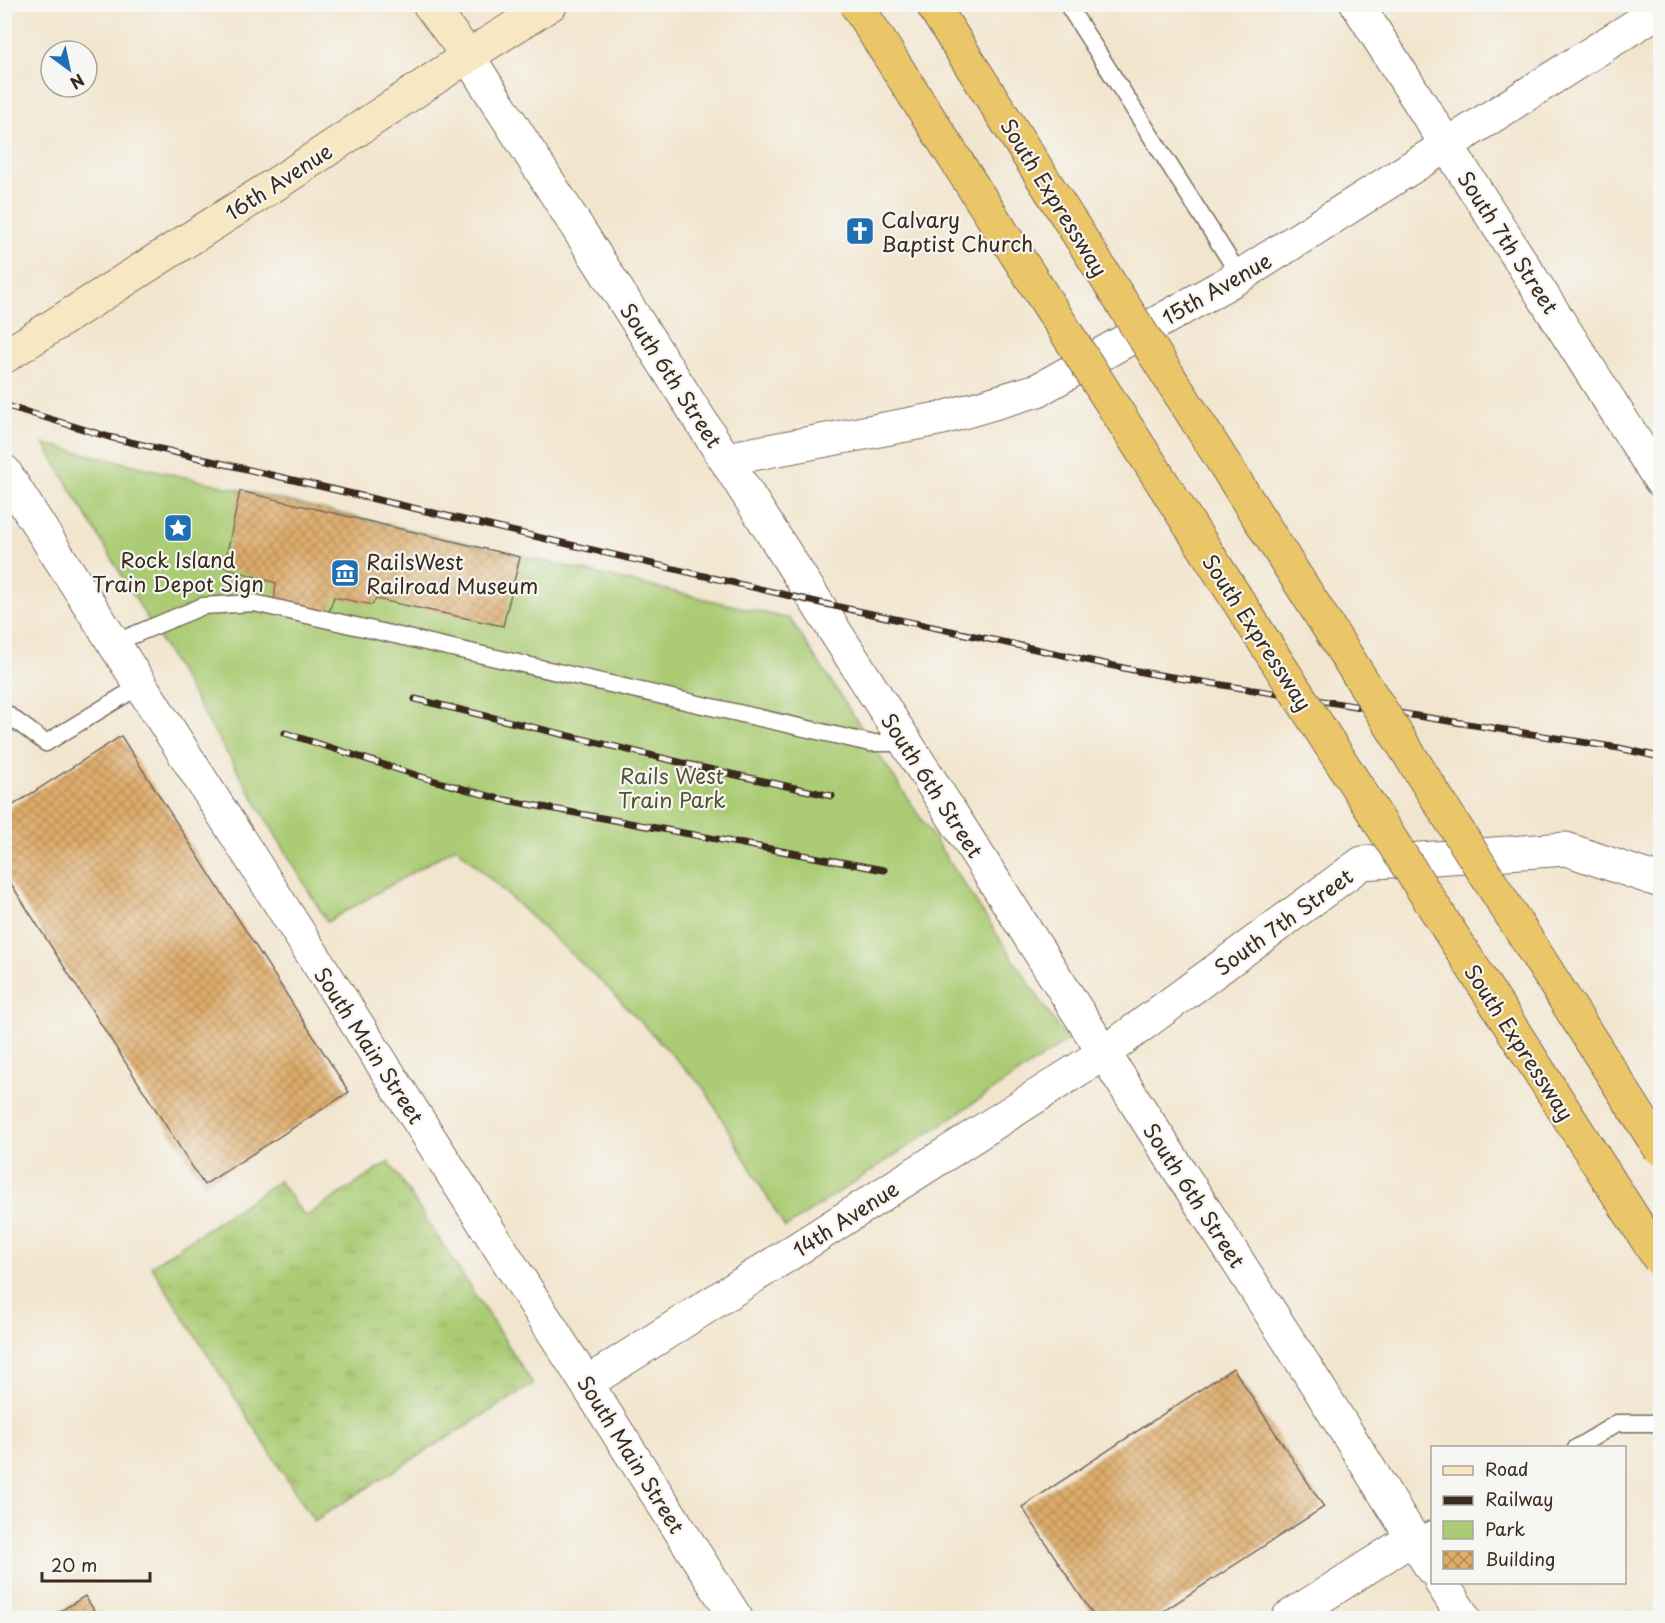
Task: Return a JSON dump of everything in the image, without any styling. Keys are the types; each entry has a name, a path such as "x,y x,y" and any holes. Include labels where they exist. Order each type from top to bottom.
{"main road":[{"name":"South Expressway","path":"856,4 1660,1260"},
{"name":"South Expressway","path":"932,4 1660,1149"}],"street":[{"name":"South 6th Street","path":"429,4 468,56 1310,1374 1423,1533 1431,1565"},
{"name":"16th Avenue","path":"4,357 282,180 550,4"},
{"name":"South 7th Street","path":"1357,4 1660,480"},
{"name":"15th Avenue","path":"726,459 943,418 1038,390 1240,276 1660,10"},
{"name":"South Main Street","path":"4,471 736,1618"},
{"name":"South 7th Street","path":"1104,1053 1362,863 1566,849 1660,881"},
{"name":"14th Avenue","path":"586,1383 1104,1053"},
{"path":"1288,1618 1423,1533"},
{"path":"1442,1584 1464,1618"}],"lane":[{"path":"1067,4 1240,276"},
{"path":"114,643 202,606 254,603 870,743 906,743"},
{"path":"4,712 46,743 141,685"},
{"path":"1579,1446 1617,1423 1660,1423"}],"green space":[{"name":"Rails West Train Park","path":"44,444 790,619 1067,1041 785,1228 704,1088 609,989 456,847 327,922"},
{"path":"389,1162 533,1384 314,1521 151,1266 279,1181 305,1217"}],"building":[{"path":"240,491 520,557 503,626 376,599 372,605 334,597 328,615 274,602 276,583 224,567"},
{"path":"121,736 349,1092 204,1185 4,873 4,811"},
{"path":"1233,1368 1324,1507 1153,1618 1095,1618 1022,1507"},
{"path":"85,1596 99,1618 49,1618"}],"railway":[{"path":"4,405 109,437 816,602 1147,673 1619,748 1660,757"},
{"path":"415,699 832,796"},
{"path":"285,733 425,778 500,799 884,870"}],"place":[{"name":"Calvary Baptist Church","path":"860,231"},
{"name":"Rock Island Train Depot Sign","path":"178,528"},
{"name":"RailsWest Railroad Museum","path":"345,573"}]}
